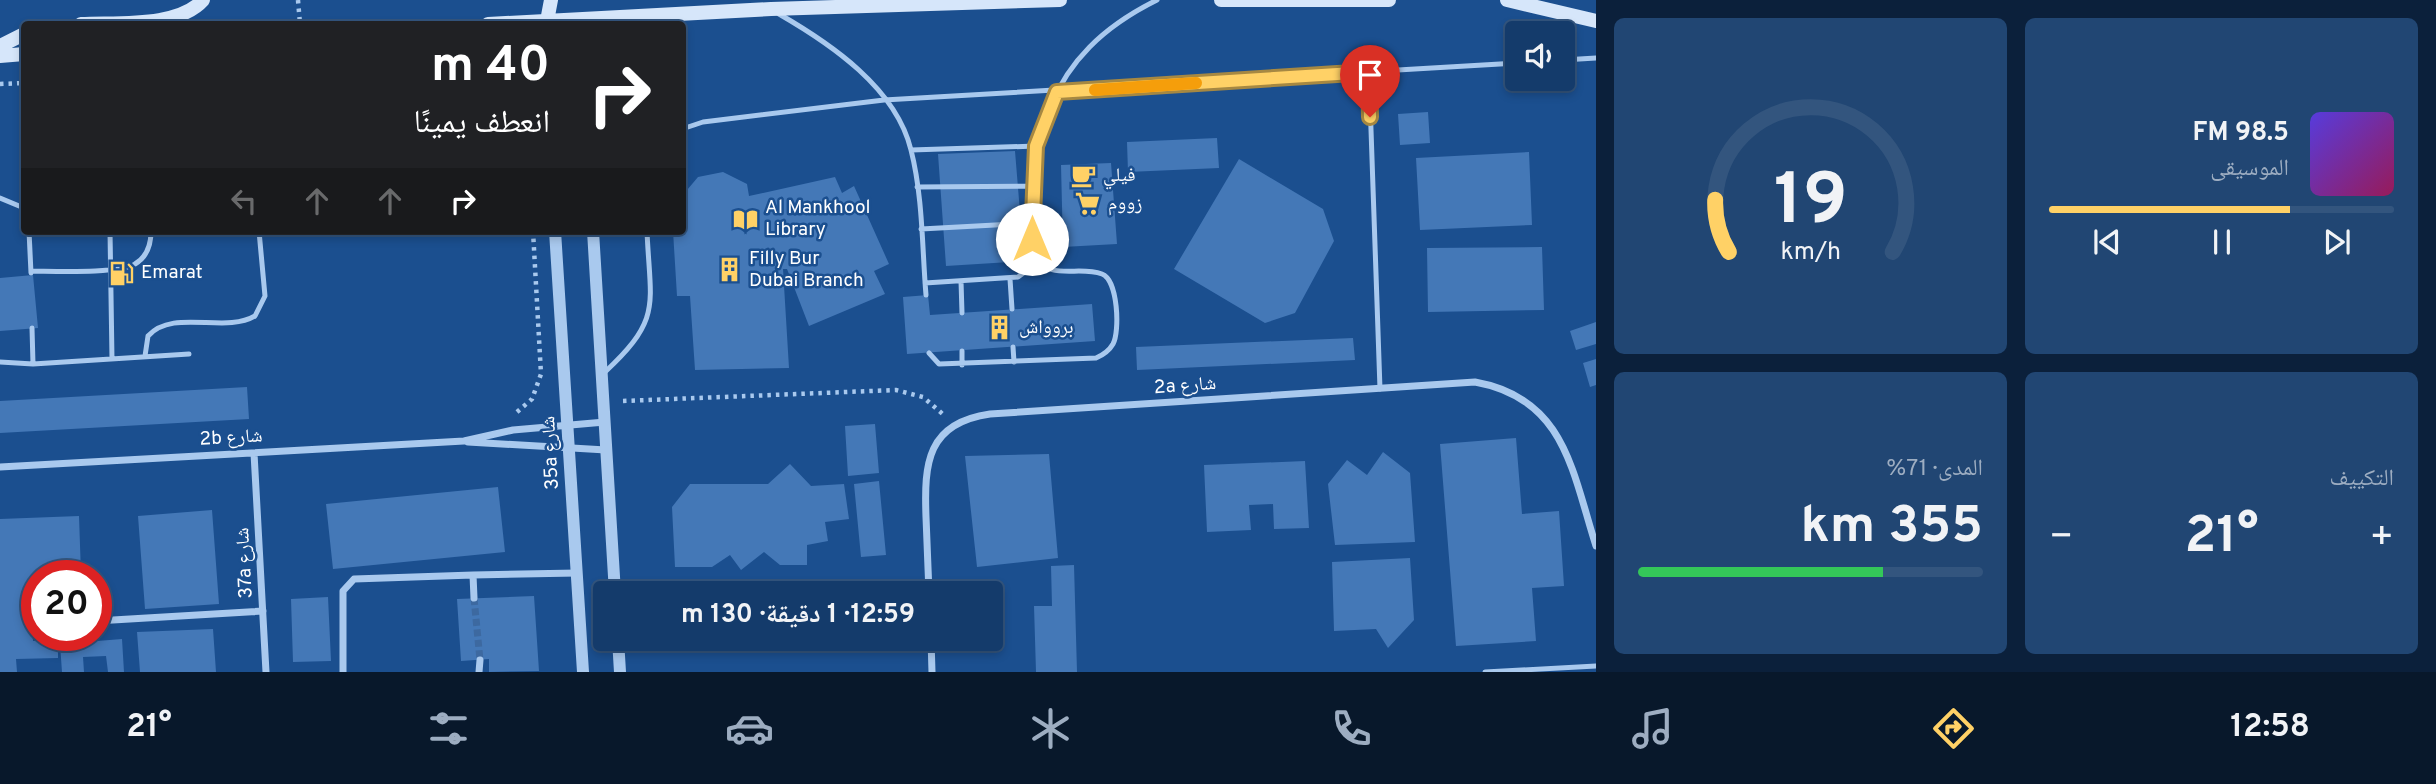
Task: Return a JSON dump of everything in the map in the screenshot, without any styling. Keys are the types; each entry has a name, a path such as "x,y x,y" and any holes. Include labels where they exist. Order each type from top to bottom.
{"main road":[{"path":"134,21 170,19 191,11 203,0"},
{"path":"547,21 551,0"},
{"path":"573,21 771,9 1060,0"},
{"path":"1221,0 1389,0"},
{"path":"1507,0 1596,21"},
{"path":"0,46 21,36"},
{"path":"0,56 21,54"}],"street":[{"path":"656,21 665,14"},
{"name":"35a شارع","path":"555,235 583,672"},
{"path":"593,235 614,581"},
{"name":"2a شارع","path":"952,426 970,416 990,414 1475,382 1499,386 1522,397 1541,412 1556,431 1596,546"},
{"name":"2b شارع","path":"0,467 464,441 513,430 606,422"},
{"path":"928,581 924,479 928,458 937,440 952,426"},
{"name":"2b شارع","path":"464,441 488,445 607,450"},
{"name":"37a شارع","path":"254,453 266,672"},
{"path":"343,672 342,599 347,584 362,578 578,573"},
{"path":"473,575 474,598"},
{"path":"112,620 263,611"},
{"path":"619,651 620,672"},
{"path":"931,651 932,672"},
{"path":"479,672 480,660"}],"lane":[{"path":"925,283 1010,279 1024,274 1033,255 1036,146 1057,92 1092,46 1113,27 1157,0"},
{"path":"771,9 834,50 884,100 900,124 911,150 917,187 926,295"},
{"path":"1575,59 1596,58"},
{"path":"686,128 703,122 884,100 1057,92 1505,64"},
{"path":"1369,72 1380,389"},
{"path":"911,150 1036,146"},
{"path":"917,187 1033,186"},
{"path":"0,198 21,207"},
{"path":"921,229 1032,223"},
{"path":"29,235 31,273 111,269 137,264 149,248 151,235"},
{"path":"110,235 112,359"},
{"path":"145,356 148,336 159,327 242,321 261,310 265,296 259,235"},
{"path":"602,374 638,339 649,315 647,235"},
{"path":"929,353 939,364 962,365 1096,358 1109,349 1115,337 1114,287 1109,278 1099,273 1056,272 1043,266 1033,255"},
{"path":"1010,279 1012,309"},
{"path":"961,281 961,313"},
{"path":"32,328 33,364"},
{"path":"1013,347 1014,362"},
{"path":"962,351 962,365"},
{"path":"0,362 33,364 190,354"},
{"path":"1485,672 1596,666"}],"path":[{"path":"298,0 300,21"},
{"path":"0,84 21,83"},
{"path":"512,415 532,399 541,374 533,235"},
{"path":"604,402 896,390 923,397 935,405 952,426"}],"building":[{"path":"1428,112 1430,143 1400,145 1398,114"},
{"path":"1217,138 1219,168 1128,172 1127,142"},
{"path":"1015,151 1024,261 946,266 938,154"},
{"path":"1529,152 1532,225 1420,230 1416,158"},
{"path":"1239,159 1323,209 1334,241 1295,313 1265,323 1174,269"},
{"name":"زووم","path":"1111,163 1117,244 1063,247 1061,165"},
{"name":"Filly Bur Dubai Branch","path":"723,172 747,184 749,196 835,177 842,193 854,186 889,264 874,271 885,294 809,326 787,269 783,269 789,368 695,370 690,296 677,296 673,235 686,235 686,191 698,177"},
{"path":"1542,247 1544,310 1428,312 1427,248"},
{"path":"33,275 38,328 0,331 0,278"},
{"name":"بروواش","path":"928,295 930,315 1092,304 1095,341 907,354 903,297"},
{"path":"1596,322 1596,344 1576,350 1570,331"},
{"path":"1353,338 1355,360 1137,370 1136,347"},
{"path":"1596,359 1596,385 1590,387 1583,363"},
{"path":"247,387 249,419 0,433 0,401"},
{"path":"875,424 879,473 848,476 845,426"},
{"path":"1516,438 1522,514 1559,511 1564,586 1532,588 1536,641 1456,646 1440,444"},
{"path":"1383,452 1410,473 1415,542 1335,545 1328,484 1347,460 1367,475"},
{"path":"1049,454 1058,558 977,567 965,456"},
{"path":"1305,461 1309,528 1274,529 1273,504 1249,505 1251,530 1207,532 1204,465"},
{"path":"790,464 811,486 844,484 849,519 825,522 828,541 807,545 807,565 780,565 764,552 741,570 730,555 712,567 675,567 672,507 690,484 768,484"},
{"path":"879,481 886,555 861,557 854,484"},
{"path":"498,487 505,552 333,569 326,504"},
{"path":"212,510 219,604 145,609 138,516"},
{"path":"79,516 81,560 21,560 21,651 58,651 58,658 16,659 17,672 0,672 0,519"},
{"path":"1410,558 1414,620 1388,648 1376,629 1334,631 1332,562"},
{"path":"1074,565 1077,672 1036,672 1034,606 1052,606 1051,566"},
{"path":"534,596 539,671 489,672 489,659 461,661 457,599"},
{"path":"328,597 331,661 293,662 291,599"},
{"path":"213,629 216,672 140,672 137,632"},
{"path":"122,639 124,672 108,672 106,656 83,657 84,672 62,672 60,651 112,651 112,640"}],"tunnel":[{"path":"474,598 480,660"}],"slow traffic":[{"path":"1095,90 1196,83"}],"place":[{"name":"فيلي","path":"1083,176"},
{"name":"زووم","path":"1088,204"},
{"name":"Al Mankhool Library","path":"745,219"},
{"name":"Filly Bur Dubai Branch","path":"729,270"},
{"name":"Emarat","path":"121,273"},
{"name":"بروواش","path":"999,328"}],"route":[{"path":"1032,239 1036,146 1057,92 1369,72 1370,117"}]}
